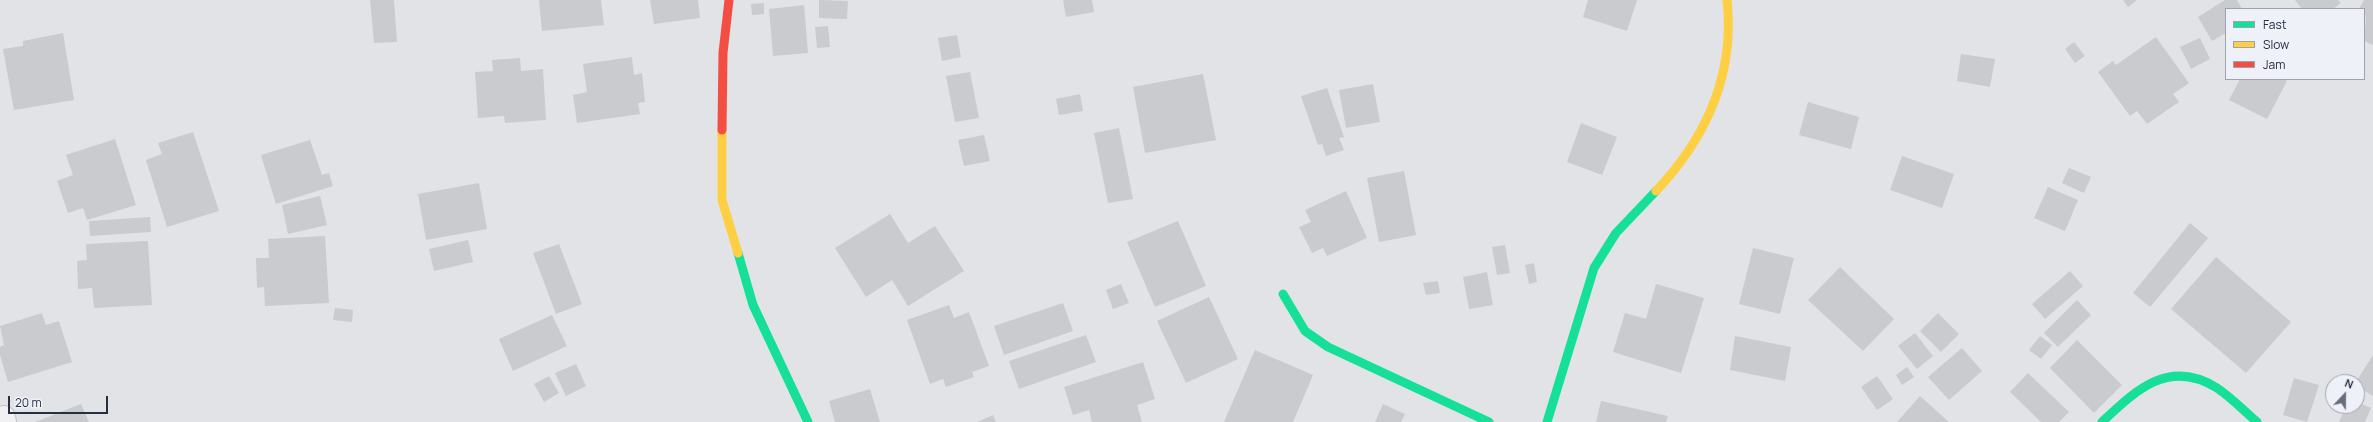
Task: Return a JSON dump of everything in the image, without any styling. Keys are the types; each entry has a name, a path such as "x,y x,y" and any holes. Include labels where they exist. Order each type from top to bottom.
{"street":[{"path":"729,0 723,53 722,200 753,305 808,422"},
{"path":"1547,422 1591,275 1601,256 1627,218 1659,188 1682,162 1700,136 1718,98 1724,66 1729,14 1727,0"},
{"path":"1282,294 1305,331 1328,347 1489,422"},
{"path":"2102,422 2150,384 2171,375 2187,375 2213,385 2257,422"}],"building":[{"path":"370,0 394,0 397,42 374,43"},
{"path":"539,0 601,0 604,25 542,31"},
{"path":"650,0 698,0 700,18 654,24"},
{"path":"819,0 848,1 847,19 819,18"},
{"path":"1063,0 1092,0 1094,12 1066,17"},
{"path":"1588,0 1637,0 1627,31 1583,17"},
{"path":"2123,0 2137,0 2128,7"},
{"path":"2225,0 2237,0 2241,8 2225,8 2225,34 2212,41 2198,17"},
{"path":"2295,0 2338,0 2341,3 2334,8 2301,8"},
{"path":"2364,0 2373,0 2373,45 2365,41 2365,8 2360,8"},
{"path":"764,3 764,14 752,15 751,4"},
{"path":"804,5 808,53 773,56 769,9"},
{"path":"828,26 830,47 817,48 815,27"},
{"path":"63,33 74,100 14,110 3,49 23,46 23,41"},
{"path":"957,35 961,57 942,61 938,38"},
{"path":"2156,37 2189,83 2173,94 2179,102 2147,124 2137,111 2130,116 2098,72 2113,61 2116,65"},
{"path":"2200,38 2210,59 2191,69 2180,47"},
{"path":"2074,42 2085,56 2075,63 2065,49"},
{"path":"1961,54 1995,59 1990,87 1957,81"},
{"path":"632,57 634,75 642,73 645,102 638,103 640,114 577,123 573,95 587,92 583,64"},
{"path":"520,58 521,71 543,69 546,120 505,123 504,116 478,118 475,72 493,71 492,60"},
{"path":"970,72 979,118 955,122 946,76"},
{"path":"1203,74 1216,140 1145,153 1133,87"},
{"path":"2239,80 2287,81 2267,119 2229,100"},
{"path":"1373,84 1380,122 1346,128 1339,90"},
{"path":"1327,88 1344,137 1339,138 1344,150 1326,156 1322,144 1318,145 1301,96"},
{"path":"1080,94 1083,111 1059,115 1056,99"},
{"path":"1808,102 1859,117 1851,149 1799,135"},
{"path":"1581,123 1617,137 1602,175 1567,162"},
{"path":"1119,128 1133,199 1108,203 1094,133"},
{"path":"193,132 219,211 167,227 146,160 162,154 158,143"},
{"path":"984,135 990,161 964,166 958,140"},
{"path":"115,139 136,205 87,220 83,208 68,213 57,181 73,175 66,155"},
{"path":"310,140 322,175 329,173 333,186 276,204 261,155"},
{"path":"1902,156 1954,174 1942,208 1890,190"},
{"path":"2069,168 2091,177 2084,193 2062,183"},
{"path":"1404,171 1416,235 1379,242 1367,178"},
{"path":"479,183 487,229 426,240 418,194"},
{"path":"2048,187 2078,200 2065,231 2034,218"},
{"path":"1346,191 1367,238 1327,256 1323,248 1312,253 1299,227 1311,222 1305,210"},
{"path":"320,196 327,225 288,234 282,205"},
{"path":"890,214 908,243 935,226 964,271 908,306 892,280 866,297 835,248"},
{"path":"150,217 151,232 90,236 89,221"},
{"path":"1178,221 1206,286 1155,307 1127,242"},
{"path":"2190,223 2208,238 2150,307 2133,293"},
{"path":"325,236 329,303 265,306 264,287 257,288 256,258 269,258 268,239"},
{"path":"468,240 473,262 434,271 429,249"},
{"path":"148,241 152,305 94,308 92,288 78,289 77,261 87,260 86,244"},
{"path":"559,244 582,304 556,314 533,253"},
{"path":"1505,245 1510,273 1497,275 1492,247"},
{"path":"1753,248 1794,258 1780,314 1739,304"},
{"path":"2216,257 2291,322 2246,373 2171,309"},
{"path":"1534,263 1537,282 1529,284 1525,265"},
{"path":"1840,267 1894,319 1863,351 1808,300"},
{"path":"2070,271 2083,286 2045,319 2032,304"},
{"path":"1487,272 1493,305 1469,309 1463,277"},
{"path":"1438,281 1440,293 1426,295 1423,283"},
{"path":"1121,284 1129,303 1113,309 1106,290"},
{"path":"1656,284 1704,298 1681,373 1613,352 1625,313 1646,319"},
{"path":"1209,297 1238,359 1186,383 1157,321"},
{"path":"2077,300 2091,315 2058,347 2044,333"},
{"path":"1063,303 1073,331 1004,355 994,326"},
{"path":"949,305 954,318 969,312 989,366 972,372 974,377 946,387 943,379 930,384 907,320"},
{"path":"335,308 353,310 352,322 333,320"},
{"path":"42,313 46,325 59,321 72,362 8,382 0,355 0,347 4,345 0,326"},
{"path":"1938,313 1959,334 1941,352 1920,331"},
{"path":"552,315 567,346 513,371 499,339"},
{"path":"1915,333 1933,356 1917,369 1898,346"},
{"path":"1086,335 1096,362 1019,389 1009,361"},
{"path":"1735,336 1791,347 1785,381 1730,370"},
{"path":"2040,336 2052,345 2041,359 2029,350"},
{"path":"2077,340 2122,385 2094,413 2050,368"},
{"path":"1962,348 1982,371 1949,400 1928,377"},
{"path":"1255,350 1313,375 1293,422 1224,422"},
{"path":"2373,355 2373,396 2365,391 2365,374 2361,374"},
{"path":"1143,362 1155,399 1137,405 1142,422 1092,422 1089,410 1073,415 1064,387"},
{"path":"576,364 586,386 566,396 555,373"},
{"path":"1907,367 1914,377 1902,385 1896,375"},
{"path":"2028,373 2069,412 2059,422 2041,422 2010,392"},
{"path":"549,376 559,393 544,402 534,384"},
{"path":"1877,376 1893,399 1877,410 1861,387"},
{"path":"2294,378 2319,385 2307,422 2283,415"},
{"path":"870,389 880,422 835,422 829,401"},
{"path":"1920,396 1949,422 1897,422"},
{"path":"1601,401 1668,416 1666,422 1596,422"},
{"path":"81,404 89,422 35,422"},
{"path":"1383,404 1405,414 1401,422 1375,422"},
{"path":"2365,405 2371,408 2365,422 2339,422 2342,414 2365,414"},
{"path":"993,415 996,422 977,422"}],"traffic: fast":[{"path":"1547,422 1594,268 1616,233 1656,191"},
{"path":"738,253 753,305 808,422"},
{"path":"1283,294 1305,331 1328,347 1489,422"},
{"path":"2102,422 2141,389 2168,377 2184,376 2200,380 2217,388 2233,400 2257,422"}],"traffic: slow":[{"path":"1656,191 1674,171 1689,149 1703,127 1713,103 1721,79 1726,54 1728,27 1727,0"},
{"path":"722,130 722,200 738,253"}],"traffic: jam":[{"path":"722,130 723,53 729,0"}]}
